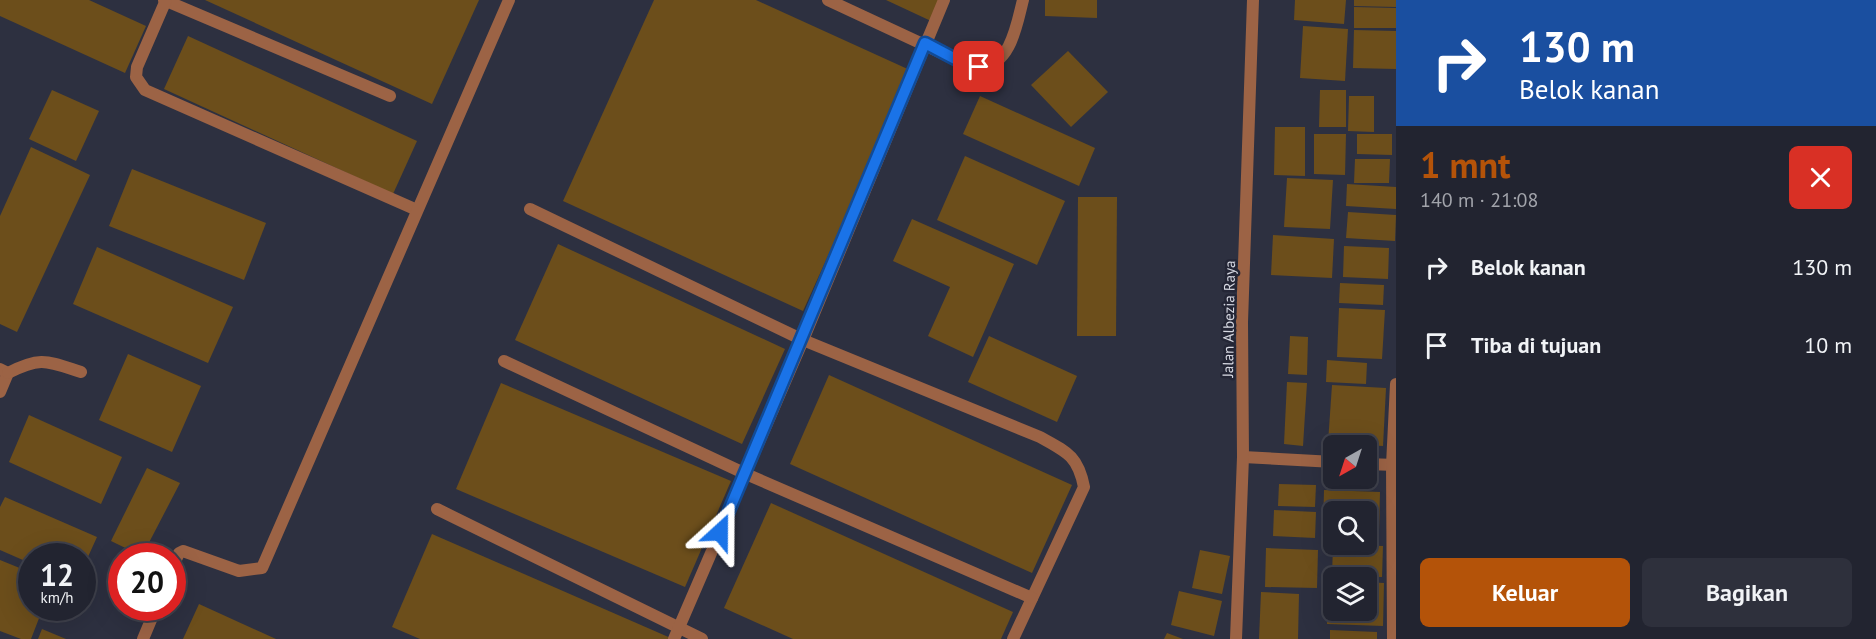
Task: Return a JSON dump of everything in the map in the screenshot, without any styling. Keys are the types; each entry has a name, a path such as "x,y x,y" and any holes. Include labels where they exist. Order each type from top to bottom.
{"street":[{"path":"390,96 165,0 137,67 138,83 145,90 417,210"},
{"path":"186,553 239,571 262,568 509,0"},
{"path":"828,0 925,43 961,62 979,67 996,62 1013,41 1023,0"},
{"path":"676,634 803,340 944,0"},
{"name":"Jalan Albezia Raya","path":"1236,639 1243,457 1242,322 1253,0"},
{"path":"530,209 803,340 1040,437 1070,454 1080,468 1084,487 1013,639"},
{"path":"0,392 4,371 31,360 51,362 81,372"},
{"path":"504,361 746,474 1032,598"},
{"path":"1393,639 1396,384"},
{"path":"1243,457 1323,461"},
{"path":"1377,464 1394,465"},
{"path":"437,509 676,634 702,639"},
{"path":"143,639 151,621"}],"building":[{"path":"0,0 89,0 146,26 125,73 0,16"},
{"path":"205,0 479,0 432,104"},
{"path":"654,0 756,0 912,71 803,311 563,201"},
{"path":"886,0 941,0 931,21"},
{"path":"1045,0 1097,0 1097,18 1045,16"},
{"path":"1295,0 1346,0 1344,24 1294,20"},
{"path":"1354,0 1396,0 1396,7 1354,6"},
{"path":"1354,7 1396,8 1396,28 1354,28"},
{"path":"1303,26 1348,29 1345,81 1300,78"},
{"path":"1354,30 1396,31 1396,69 1353,68"},
{"path":"188,36 417,141 393,194 164,89"},
{"path":"1068,51 1108,92 1071,127 1031,85"},
{"path":"52,90 99,111 76,161 29,139"},
{"path":"1320,90 1346,90 1346,127 1319,127"},
{"path":"980,96 1095,148 1079,186 963,134"},
{"path":"1349,96 1374,96 1374,132 1348,131"},
{"path":"1275,127 1305,127 1305,176 1274,175"},
{"path":"1314,134 1346,134 1345,175 1314,174"},
{"path":"1357,134 1392,134 1392,155 1357,154"},
{"path":"31,147 90,175 17,332 0,324 0,216"},
{"path":"965,156 1065,201 1037,265 937,220"},
{"path":"1355,159 1390,159 1389,183 1354,183"},
{"path":"132,169 266,223 244,280 109,226"},
{"path":"1287,178 1333,180 1330,229 1284,227"},
{"path":"1347,184 1396,187 1396,209 1346,206"},
{"path":"1078,197 1117,197 1116,336 1077,336"},
{"path":"1348,212 1396,215 1395,241 1346,238"},
{"path":"912,219 1014,264 973,357 928,336 950,287 893,261"},
{"path":"1273,235 1334,239 1332,278 1271,275"},
{"path":"558,244 785,349 742,444 515,340"},
{"path":"1344,246 1389,248 1388,279 1343,277"},
{"path":"97,247 233,307 208,363 73,304"},
{"path":"1340,283 1384,285 1383,305 1339,303"},
{"path":"1339,308 1385,310 1382,359 1337,357"},
{"path":"989,336 1077,376 1057,422 968,382"},
{"path":"1290,336 1308,337 1307,375 1288,374"},
{"path":"128,354 201,386 172,452 99,420"},
{"path":"1327,360 1367,363 1366,384 1326,382"},
{"path":"829,375 1072,485 1032,573 790,464"},
{"path":"1287,382 1307,383 1303,446 1284,444"},
{"path":"501,383 731,481 685,587 456,489"},
{"path":"1332,385 1386,388 1383,446 1377,446 1377,435 1329,435"},
{"path":"29,415 122,457 101,504 9,462"},
{"path":"147,468 180,483 149,543 111,541"},
{"path":"1279,484 1316,485 1315,507 1278,506"},
{"path":"1324,490 1380,492 1379,531 1377,531 1377,501 1324,501"},
{"path":"5,497 97,537 94,543 18,543 18,558 0,550 0,507"},
{"path":"771,503 1013,612 1001,639 793,639 724,608"},
{"path":"1274,510 1316,512 1315,538 1273,536"},
{"path":"432,534 673,639 420,639 392,627"},
{"path":"1377,546 1383,546 1382,577 1377,577 1377,567 1332,567 1333,555 1377,555"},
{"path":"1266,548 1318,550 1317,588 1265,587"},
{"path":"1200,550 1230,556 1222,594 1192,588"},
{"path":"0,560 18,567 18,621 38,621 31,639 21,639 0,631"},
{"path":"1377,583 1384,583 1383,626 1327,624 1327,621 1377,621"},
{"path":"1179,591 1222,601 1214,636 1171,625"},
{"path":"1261,592 1299,594 1298,639 1259,639"},
{"path":"199,604 276,639 183,639"},
{"path":"42,629 66,639 38,639"},
{"path":"1330,630 1377,632 1377,639 1330,639"},
{"path":"1167,633 1183,639 1164,639"}],"route":[{"path":"720,532 803,340 925,43 961,62 979,67"}]}
